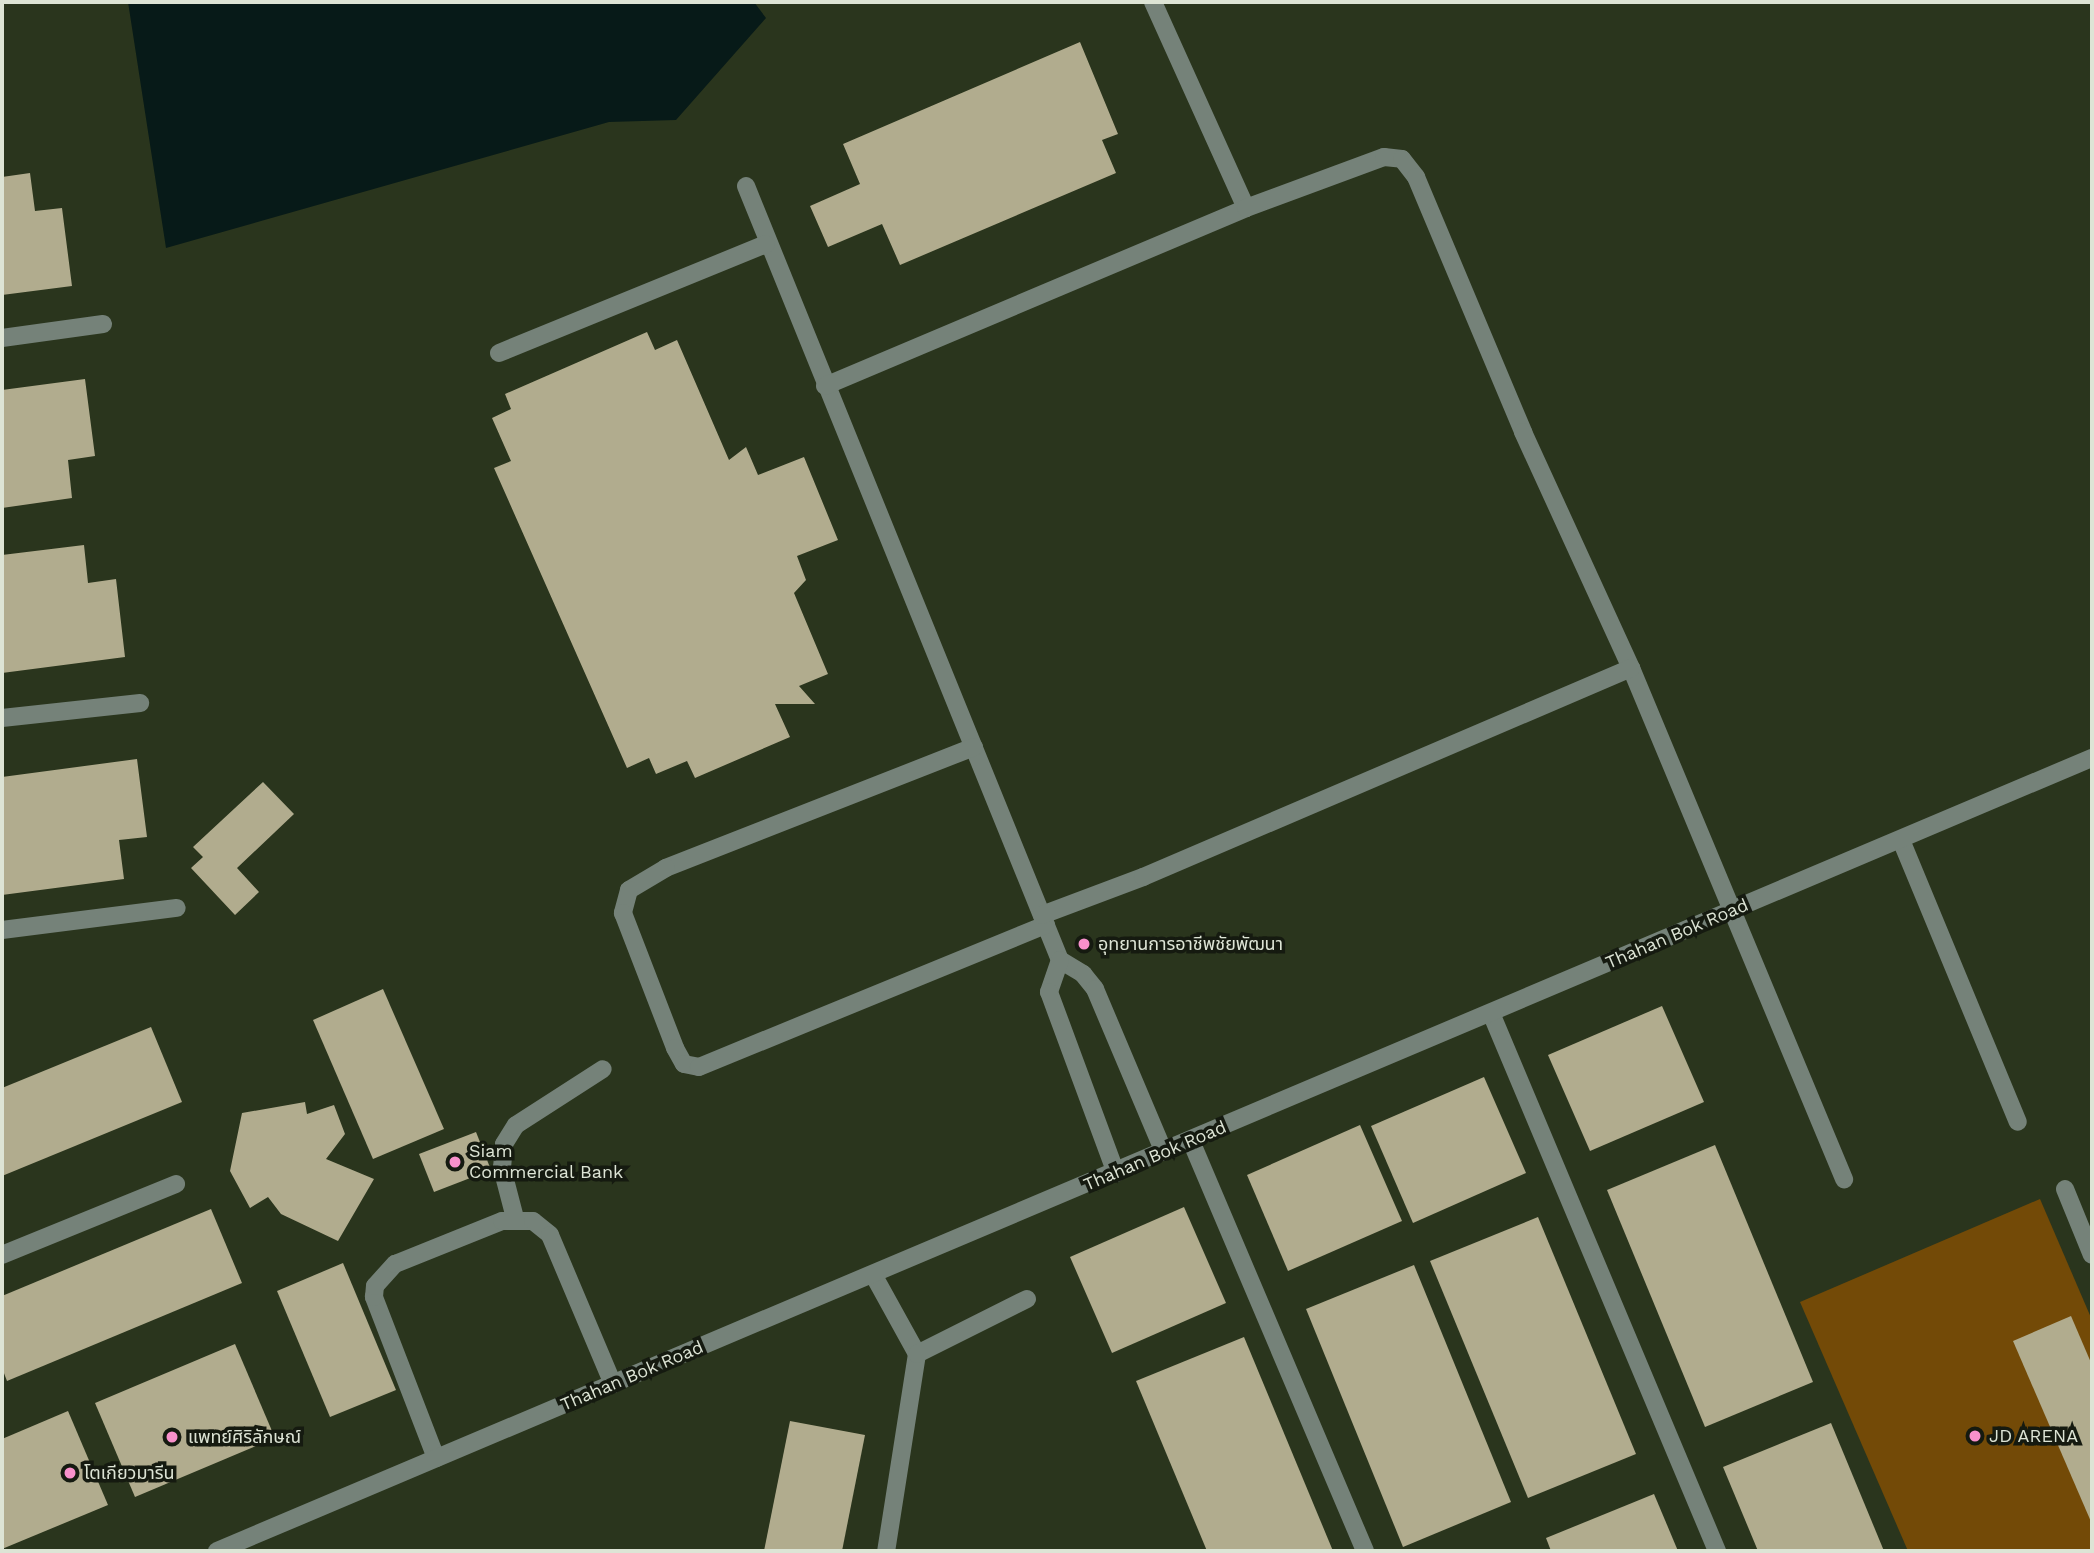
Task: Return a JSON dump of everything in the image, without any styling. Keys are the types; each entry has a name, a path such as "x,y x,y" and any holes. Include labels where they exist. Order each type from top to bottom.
{"street":[{"path":"1153,2 1246,208"},
{"path":"825,386 1246,208 1384,157 1402,159 1416,177 1522,432 1631,668 1735,910 1844,1179"},
{"path":"746,186 766,244 1060,960 1083,974 1095,989 1164,1152"},
{"path":"499,353 766,244"},
{"path":"2,338 103,324"},
{"path":"974,747 666,868 629,890 623,913 675,1048 684,1064 699,1066 1631,668"},
{"path":"2,718 140,704"},
{"name":"Thahan Bok Road","path":"217,1551 874,1276 2092,758"},
{"path":"1901,840 2018,1122"},
{"path":"2,930 177,908"},
{"path":"1060,960 1049,992 1116,1173"},
{"path":"1491,1013 1717,1551"},
{"path":"515,1217 502,1168 505,1144 516,1125 603,1069"},
{"path":"1191,1141 1365,1551"},
{"path":"2,1255 176,1184"},
{"path":"2065,1189 2092,1255"},
{"path":"436,1458 380,1323 375,1286 395,1264 515,1217 533,1221 550,1235 613,1384"},
{"path":"874,1276 917,1354 886,1551"},
{"path":"917,1354 1027,1299"}],"shaded area":[{"path":"128,2 754,2 766,18 676,120 609,122 166,248"},
{"name":"JD ARENA","path":"2040,1199 2092,1320 2092,1551 1908,1551 1800,1302"}],"building":[{"path":"1080,42 1118,134 1102,140 1116,173 900,265 882,224 828,247 810,206 860,184 843,144"},
{"path":"30,173 35,211 62,208 72,286 2,295 2,177"},
{"path":"647,332 655,350 677,340 729,460 746,447 758,475 804,457 838,540 797,556 806,580 794,593 828,674 799,686 815,704 775,704 790,737 695,778 687,761 656,774 649,758 627,768 494,468 511,461 492,418 511,409 505,394"},
{"path":"85,379 95,456 68,460 72,498 2,508 2,390"},
{"path":"84,545 88,583 116,579 125,657 2,673 2,555"},
{"path":"137,759 147,837 119,840 124,879 2,895 2,777"},
{"path":"263,782 294,814 237,868 259,892 235,915 191,868 203,857 193,847"},
{"path":"383,989 444,1129 373,1159 313,1020"},
{"path":"1662,1006 1704,1102 1590,1151 1548,1055"},
{"path":"151,1027 182,1102 2,1176 2,1088"},
{"path":"1484,1077 1526,1173 1413,1223 1371,1126"},
{"path":"305,1102 307,1114 334,1105 345,1134 326,1159 374,1179 338,1241 281,1214 268,1197 250,1208 230,1171 242,1113"},
{"path":"1360,1125 1402,1221 1288,1271 1247,1175"},
{"name":"Siam Commercial Bank","path":"476,1132 491,1170 434,1192 419,1154"},
{"path":"1715,1145 1813,1382 1705,1427 1607,1190"},
{"path":"1184,1207 1226,1303 1112,1353 1070,1257"},
{"path":"211,1209 242,1283 7,1381 2,1368 2,1296"},
{"path":"1538,1217 1636,1454 1528,1498 1430,1261"},
{"path":"343,1263 396,1390 330,1417 277,1291"},
{"path":"1414,1265 1511,1502 1403,1547 1306,1309"},
{"path":"2071,1316 2092,1365 2092,1524 2013,1341"},
{"path":"1244,1337 1333,1551 1207,1551 1136,1381"},
{"path":"235,1344 275,1438 135,1497 95,1403"},
{"path":"68,1411 108,1505 2,1549 2,1439"},
{"path":"790,1421 865,1435 842,1551 764,1551"},
{"path":"1831,1423 1884,1551 1758,1551 1723,1467"},
{"path":"1654,1494 1678,1551 1551,1551 1546,1538"}],"place":[{"name":"อุทยานการอาชีพชัยพัฒนา","path":"1084,944"},
{"name":"Siam Commercial Bank","path":"455,1162"},
{"name":"JD ARENA","path":"1975,1436"},
{"name":"แพทย์ศิริลักษณ์","path":"172,1437"},
{"name":"โตเกียวมารีน","path":"70,1473"}]}
